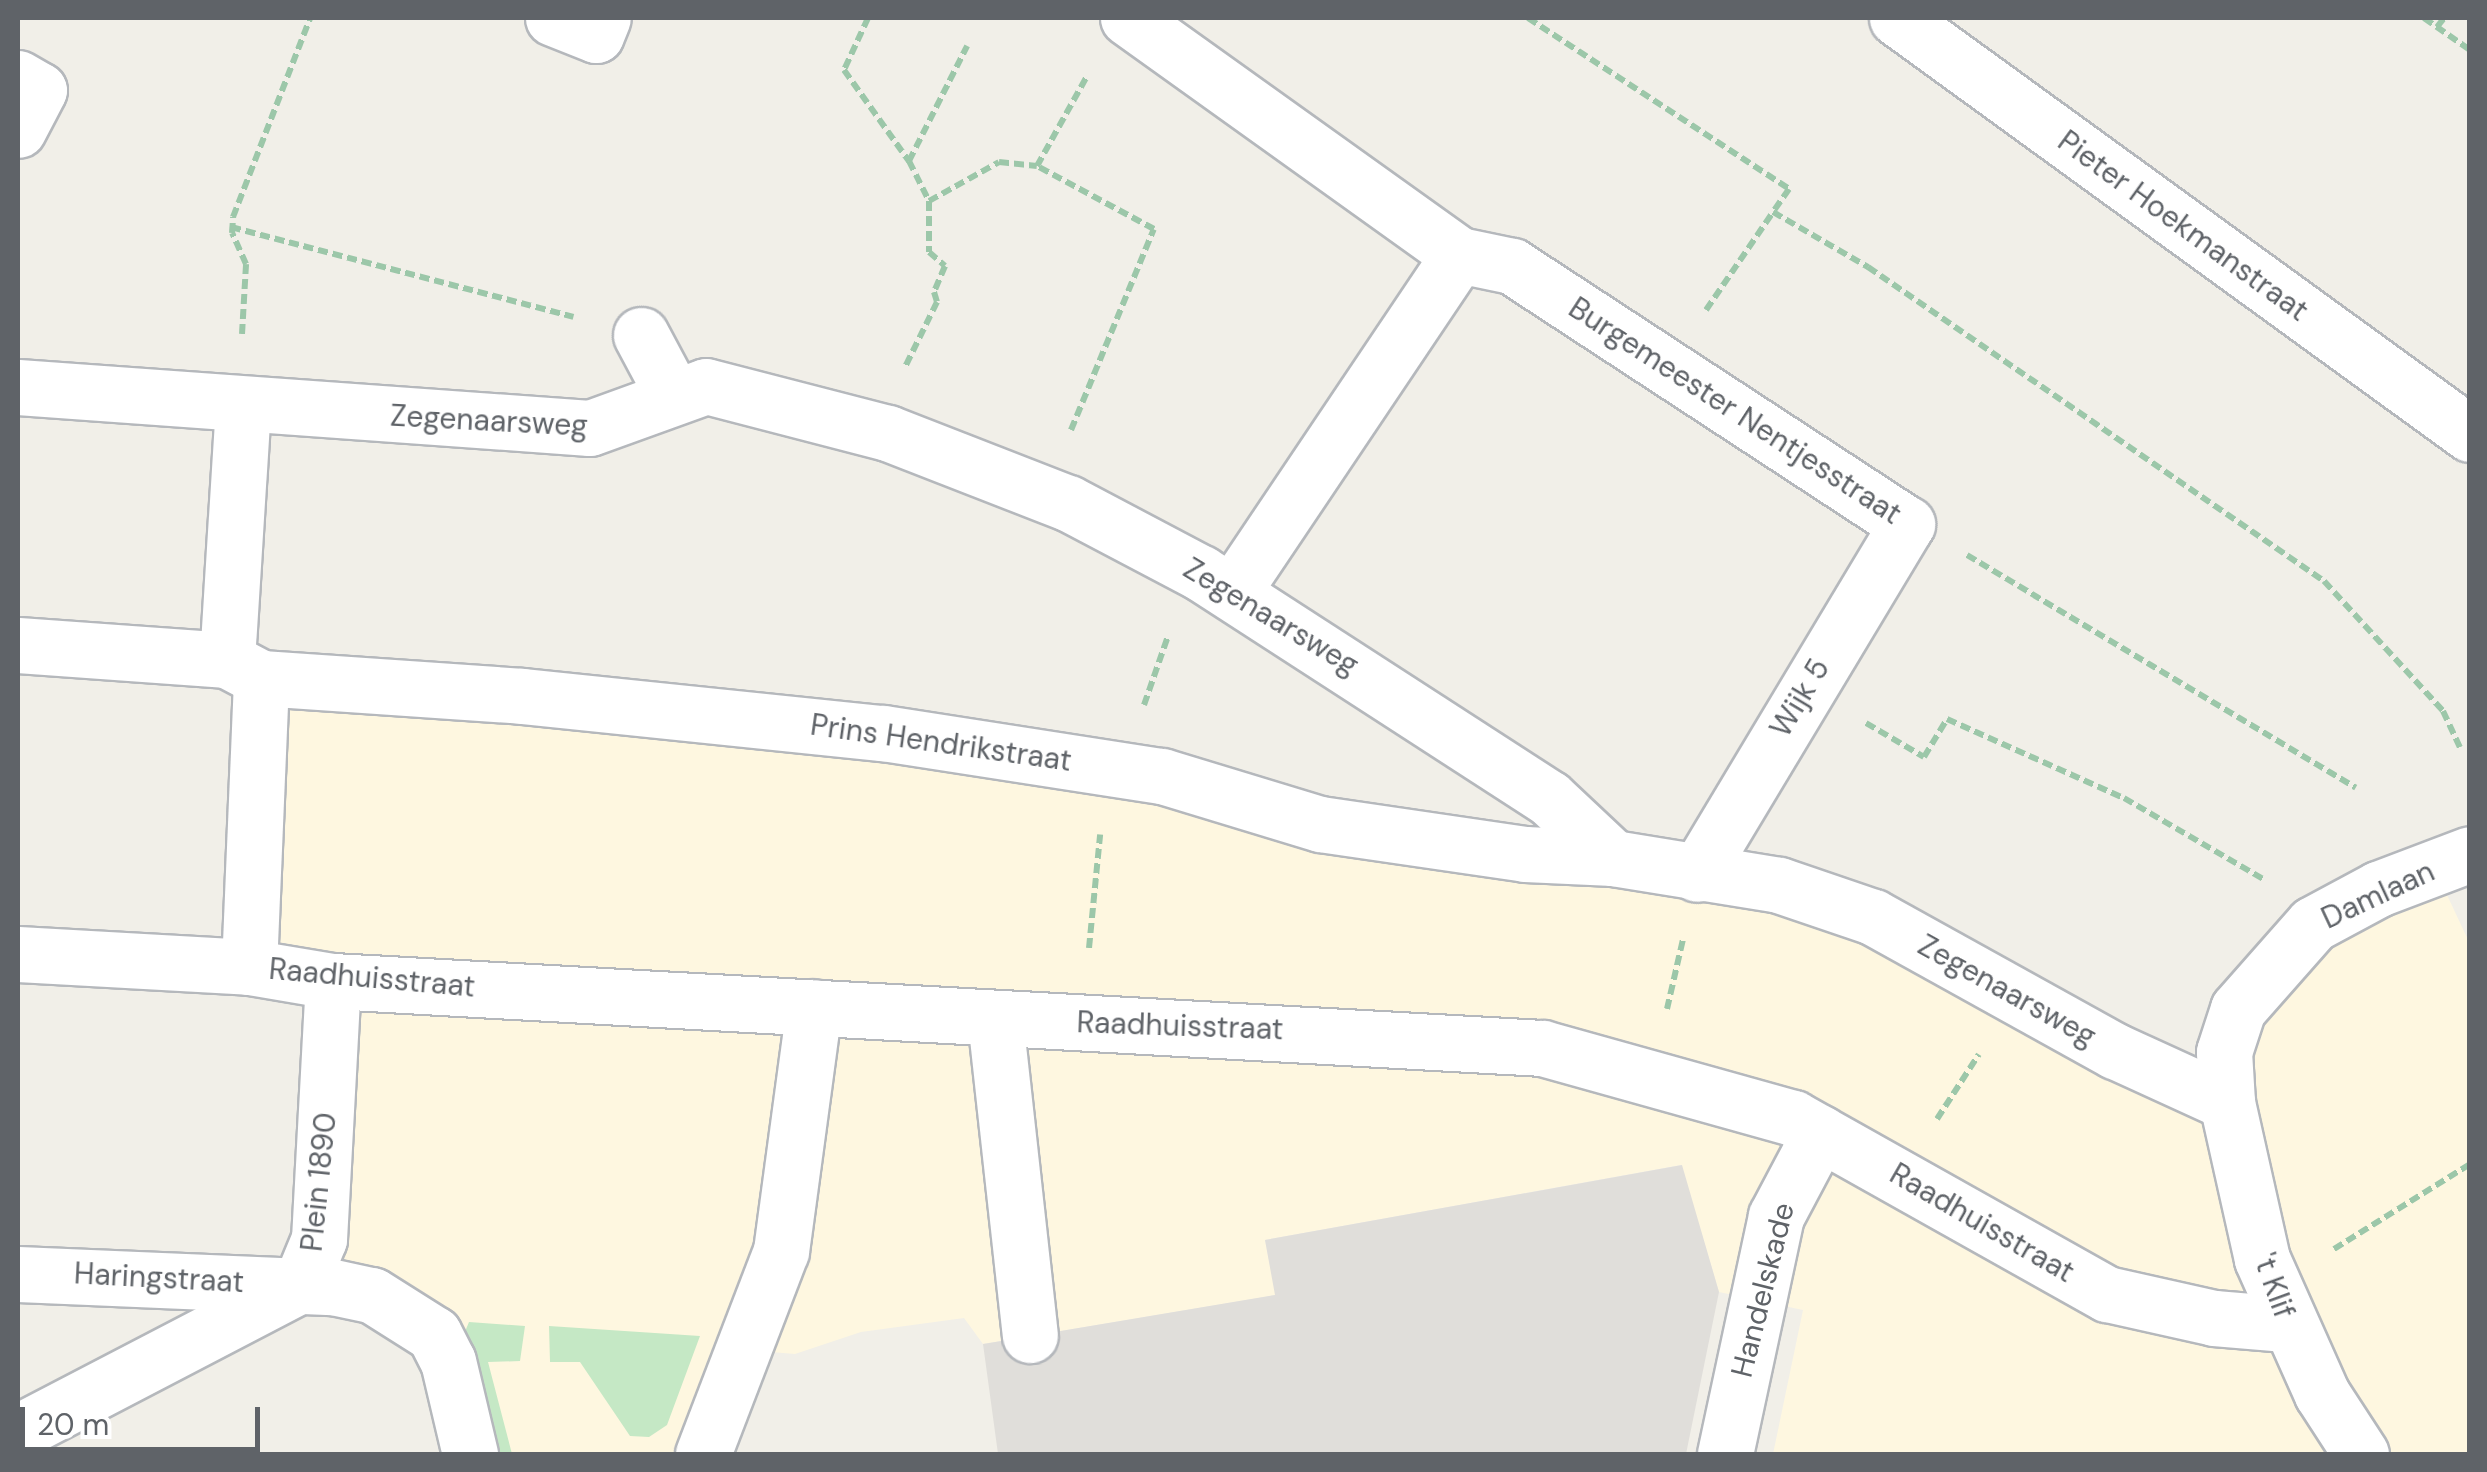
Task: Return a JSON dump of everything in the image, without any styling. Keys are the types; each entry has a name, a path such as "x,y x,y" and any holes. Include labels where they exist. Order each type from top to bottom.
{"street":[{"path":"554,18 596,35 603,18"},
{"name":"Burgemeester Nentjesstraat","path":"1128,18 1460,255 1512,266 1907,524"},
{"name":"Pieter Hoekmanstraat","path":"1898,18 2470,434"},
{"path":"18,78 39,90 18,130"},
{"path":"1233,591 1460,255"},
{"path":"641,335 672,393"},
{"name":"Zegenaarsweg","path":"18,387 243,408 590,428 672,393 717,388 888,433 1045,494 1233,591 1549,798 1612,858 1779,885 1873,917 2017,996 2227,1102"},
{"path":"243,408 248,966"},
{"name":"Wijk 5","path":"1697,874 1804,688 1907,524"},
{"name":"Prins Hendrikstraat","path":"18,645 883,733 1162,776 1320,824 1526,854 1612,858"},
{"name":"Damlaan","path":"2227,1102 2224,1052 2238,1010 2286,949 2354,900 2470,854"},
{"name":"Raadhuisstraat","path":"18,954 248,966 333,981 995,1019 1378,1034 1542,1048 1729,1095 1820,1133 2107,1294 2214,1318 2286,1324"},
{"name":"Plein 1890","path":"333,981 320,1238 300,1286 372,1295 434,1334 448,1360 470,1454"},
{"path":"703,1454 782,1251 814,1007"},
{"path":"995,1019 1030,1335"},
{"name":"'t Klif","path":"2227,1102 2262,1259 2286,1324 2361,1454"},
{"name":"Handelskade","path":"1725,1454 1776,1216 1820,1133"},
{"name":"Haringstraat","path":"18,1274 300,1286"},
{"path":"18,1432 300,1286"}],"path":[{"path":"241,354 246,264 232,227 310,18"},
{"path":"868,18 844,70 910,161 929,201 929,252 945,266 934,292 937,302 900,377 888,433"},
{"path":"1528,18 1788,189 1668,365"},
{"path":"2424,18 2470,50"},
{"path":"2437,27 2444,18"},
{"path":"910,161 967,46"},
{"path":"1037,166 1092,67"},
{"path":"929,201 999,162 1037,166 1154,230 1045,494"},
{"path":"1773,212 1868,267 2324,580 2443,710 2460,747"},
{"path":"232,227 641,335"},
{"name":"Burgemeester Nentjesstraat","path":"1907,524 2356,788"},
{"path":"1804,688 1924,758 1948,718 2124,798 2275,886"},
{"path":"1666,1012 1697,874"},
{"path":"1933,1125 2017,996"},
{"path":"2325,1255 2470,1164"}],"shaded area":[{"path":"261,678 318,681 1729,879 2226,1101 2238,1009 2434,867 2469,942 2469,1454 1773,1454 1803,1310 1719,1292 1681,1165 1265,1240 1276,1295 983,1344 964,1318 861,1332 795,1354 746,1350 703,1454 470,1454 448,1361 333,1287 333,982 249,967"},
{"path":"1682,1165 1719,1292 1686,1454 998,1454 983,1344 1275,1295 1265,1240"}],"green space":[{"path":"469,1322 525,1326 520,1361 488,1362 512,1454 493,1454 464,1334"},
{"path":"549,1326 700,1336 667,1425 649,1437 630,1436 580,1362 550,1362"}]}
